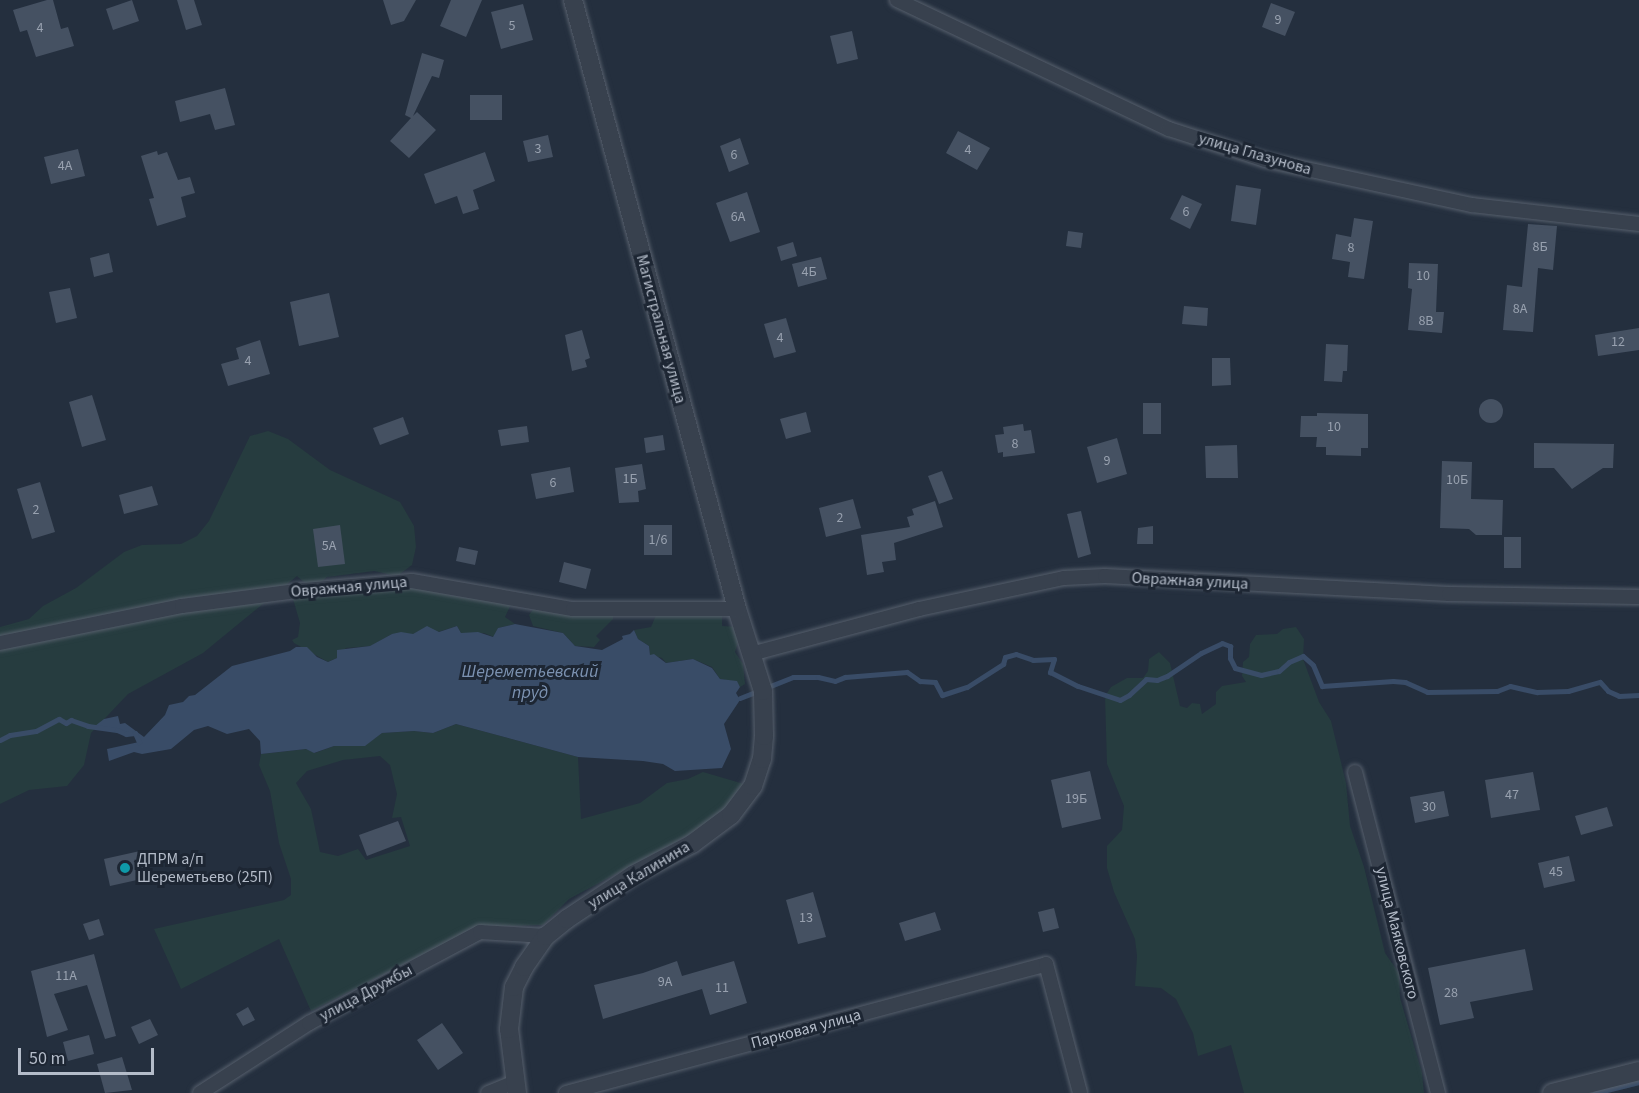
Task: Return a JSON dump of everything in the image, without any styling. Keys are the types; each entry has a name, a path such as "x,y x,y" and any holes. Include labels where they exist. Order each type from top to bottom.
{"street":[{"name":"Магистральная улица","path":"573,0 737,609 752,655"},
{"name":"улица Глазунова","path":"897,0 1169,129 1264,160 1472,205 1639,225"},
{"name":"Овражная улица","path":"752,655 920,609 1064,578 1105,576 1449,594 1639,597"},
{"name":"Овражная улица","path":"0,643 182,606 304,590 412,582 573,609 737,609"},
{"name":"улица Калинина","path":"516,1087 509,1029 514,987 524,967 546,936 602,894 692,844 730,815 753,786 762,759 764,704 763,691 752,655"},
{"name":"улица Маяковского","path":"1355,772 1438,1093"},
{"name":"улица Дружбы","path":"200,1093 309,1023 480,932 546,936"},
{"name":"Парковая улица","path":"566,1093 1046,964 1080,1093"},
{"path":"1552,1093 1639,1071"},
{"path":"488,1093 516,1087"}],"green space":[{"path":"268,431 288,439 330,470 400,502 414,526 416,547 412,565 397,576 374,571 327,577 312,589 297,576 203,653 128,694 91,733 84,765 67,786 29,790 0,804 0,627 29,619 43,606 76,588 124,552 142,545 181,544 197,536 209,521 250,436"},
{"path":"411,586 511,604 505,617 515,624 498,628 494,637 484,633 461,633 457,626 438,632 422,630 413,634 392,634 371,646 346,648 337,658 328,662 292,640 298,637 300,623 293,599"},
{"path":"535,607 613,614 613,619 596,636 600,640 594,647 575,646 563,633 533,626 529,615"},
{"path":"657,613 722,613 722,626 738,627 739,640 735,652 743,664 745,684 740,687 737,682 720,679 712,667 693,659 666,663 662,658 650,655 649,646 638,639 634,630 651,627"},
{"path":"1296,627 1304,639 1303,659 1319,702 1331,721 1346,783 1350,826 1364,867 1385,953 1399,973 1400,998 1422,1073 1424,1093 1244,1093 1231,1045 1198,1056 1193,1033 1176,999 1161,988 1135,986 1137,956 1135,939 1114,892 1107,868 1107,846 1122,830 1124,806 1107,764 1105,696 1111,687 1127,678 1143,678 1148,671 1149,659 1159,652 1170,663 1180,706 1187,708 1192,703 1200,704 1202,714 1216,704 1216,692 1222,686 1246,682 1242,676 1243,662 1249,657 1250,644 1256,635 1277,634 1283,629"},
{"path":"456,724 578,757 581,819 640,803 667,783 688,779 703,772 744,784 724,810 698,830 569,899 543,925 477,927 311,1011 279,939 181,989 154,929 284,900 291,895 291,879 279,843 270,791 259,765 261,754 306,749 315,753 334,746 364,746 382,733 414,731 433,733","holes":["380,756 390,765 397,794 392,818 401,817 410,846 366,860 358,849 338,856 320,852 311,809 296,783 307,771 343,760"]}],"water":[{"name":"Шереметьевский пруд","path":"515,624 563,633 575,646 602,650 623,639 622,636 634,630 638,639 649,646 650,655 654,654 666,663 693,659 712,668 720,679 737,681 740,687 736,693 740,700 724,724 731,749 722,768 675,771 663,764 643,761 578,757 456,724 433,733 414,731 382,733 365,746 334,746 314,753 306,749 261,754 260,741 249,729 227,734 208,726 194,730 171,749 142,754 134,752 109,761 107,749 139,742 135,733 126,734 95,726 104,719 118,716 120,724 125,723 144,737 165,715 169,705 183,702 189,696 195,695 232,666 290,651 296,647 307,647 317,657 328,662 337,658 337,650 370,646 392,634 401,632 413,634 427,626 439,632 457,626 461,633 478,632 493,637 498,628"}],"building":[{"path":"53,0 61,29 68,27 74,46 36,57 27,30 20,32 13,10"},
{"path":"132,0 139,21 113,30 106,9"},
{"path":"177,0 194,0 202,25 186,30"},
{"path":"383,0 416,0 404,21 391,25"},
{"path":"451,0 482,0 466,37 440,26"},
{"path":"1271,3 1295,12 1285,36 1262,27"},
{"path":"523,4 533,40 501,49 491,12"},
{"path":"852,31 858,59 837,64 830,36"},
{"path":"422,53 444,60 439,78 432,76 413,116 417,112 436,130 409,158 390,141 411,118 405,115"},
{"path":"225,88 235,125 215,130 210,114 180,122 175,101"},
{"path":"470,95 502,95 502,120 470,120"},
{"path":"958,131 990,148 977,170 946,153"},
{"path":"548,135 553,157 528,162 523,141"},
{"path":"740,138 749,164 729,172 720,146"},
{"path":"78,149 85,176 51,184 44,157"},
{"path":"157,151 158,155 167,152 178,180 190,177 195,193 181,197 186,217 157,226 149,199 154,198 141,156"},
{"path":"485,152 495,181 473,190 479,209 463,214 457,196 435,204 424,174"},
{"path":"1236,185 1261,189 1256,225 1231,221"},
{"path":"747,192 760,232 730,242 716,203"},
{"path":"1182,195 1202,204 1190,229 1170,219"},
{"path":"1354,218 1373,221 1364,279 1348,277 1350,262 1332,259 1336,234 1351,237"},
{"path":"1528,224 1557,226 1553,270 1538,268 1533,332 1503,330 1507,285 1522,287"},
{"path":"1068,231 1083,233 1081,248 1066,246"},
{"path":"793,242 797,256 781,261 777,247"},
{"path":"109,253 113,272 94,277 90,258"},
{"path":"821,257 827,279 798,287 792,264"},
{"path":"1409,263 1438,264 1436,312 1444,312 1442,333 1408,330 1412,289 1408,288"},
{"path":"70,288 77,318 56,323 49,292"},
{"path":"329,293 339,337 299,346 290,302"},
{"path":"1184,306 1208,308 1207,326 1182,324"},
{"path":"786,318 796,352 774,358 764,324"},
{"path":"1639,328 1639,350 1598,356 1595,335"},
{"path":"582,330 590,358 585,360 587,367 572,371 565,335"},
{"path":"260,340 270,374 228,386 221,364 239,359 236,348"},
{"path":"1326,344 1348,345 1347,371 1343,371 1342,382 1324,381"},
{"path":"1212,358 1230,358 1231,385 1212,386"},
{"path":"92,395 106,440 82,447 69,402"},
{"path":"1491,399 1499,403 1503,411 1499,419 1491,423 1483,419 1479,411 1483,403"},
{"path":"1143,403 1161,403 1161,434 1143,434"},
{"path":"806,412 811,432 786,439 780,419"},
{"path":"1317,413 1368,414 1368,448 1361,448 1361,456 1326,455 1326,447 1316,447 1317,437 1300,437 1301,416 1317,416"},
{"path":"403,417 409,434 380,445 373,428"},
{"path":"1023,424 1024,431 1031,430 1035,453 1003,457 1003,452 998,453 995,435 1004,434 1003,427"},
{"path":"527,426 529,442 501,446 498,430"},
{"path":"663,435 665,450 646,453 644,438"},
{"path":"1117,438 1127,474 1097,483 1087,447"},
{"path":"1534,443 1614,444 1613,468 1603,468 1572,489 1554,468 1534,468"},
{"path":"1237,445 1238,478 1206,478 1205,446"},
{"path":"1442,461 1472,462 1471,499 1503,500 1502,535 1476,535 1469,529 1440,528"},
{"path":"642,464 646,489 638,491 639,502 619,503 615,468"},
{"path":"570,467 574,492 536,499 531,474"},
{"path":"942,471 953,499 939,504 928,476"},
{"path":"40,482 55,532 32,539 17,489"},
{"path":"152,486 158,505 124,514 119,495"},
{"path":"853,499 861,528 826,537 819,508"},
{"path":"935,501 943,527 894,543 896,560 882,562 884,572 867,575 861,535 910,527 907,517 914,515 912,509"},
{"path":"1081,511 1091,554 1078,558 1067,514"},
{"path":"340,525 345,564 318,567 313,529"},
{"path":"644,525 672,525 672,555 644,555"},
{"path":"1153,526 1153,544 1137,544 1138,528"},
{"path":"1504,537 1521,537 1521,568 1504,568"},
{"path":"459,547 478,551 475,565 456,561"},
{"path":"564,562 591,569 586,589 559,582"},
{"path":"1090,771 1101,819 1062,828 1051,780"},
{"path":"1533,772 1540,810 1491,818 1485,780"},
{"path":"1444,791 1449,816 1415,823 1410,797"},
{"path":"1607,807 1613,826 1581,835 1575,816"},
{"path":"398,821 406,841 367,856 359,835"},
{"name":"ДПРМ а/п Шереметьево (25П)","path":"140,851 146,878 110,886 104,859"},
{"path":"1569,856 1575,881 1544,888 1538,863"},
{"path":"813,892 826,937 798,944 786,900"},
{"path":"1054,908 1059,928 1043,932 1038,912"},
{"path":"935,912 941,930 905,941 899,923"},
{"path":"99,919 104,935 89,940 83,924"},
{"path":"1525,949 1533,990 1470,1002 1474,1018 1440,1025 1428,968"},
{"path":"94,954 116,1036 105,1039 87,985 54,994 68,1030 47,1037 31,971"},
{"path":"677,961 682,976 734,961 747,1003 710,1015 702,989 603,1019 594,985 643,973"},
{"path":"248,1007 255,1020 243,1026 236,1014"},
{"path":"150,1019 158,1035 139,1044 131,1027"},
{"path":"442,1023 463,1053 438,1070 417,1040"},
{"path":"89,1035 94,1054 68,1061 63,1042"},
{"path":"122,1057 132,1090 105,1093 97,1064"}],"waterway":[{"path":"740,698 793,677 818,677 835,681 845,677 907,672 920,681 935,682 942,695 967,687 1003,664 1005,657 1016,654 1033,660 1054,659 1050,672 1078,686 1120,700 1146,679 1157,680 1167,676 1201,653 1222,643 1230,646 1230,658 1235,668 1261,675 1279,671 1289,662 1303,656 1313,665 1322,686 1393,681 1405,682 1427,692 1497,691 1510,686 1537,692 1568,691 1600,682 1608,691 1619,696 1639,695"},
{"path":"0,740 10,735 36,731 59,719 66,723 71,720 126,734 135,733 139,742"},
{"path":"1595,1093 1639,1082"}],"place":[{"name":"ДПРМ а/п Шереметьево (25П)","path":"125,868"}]}
